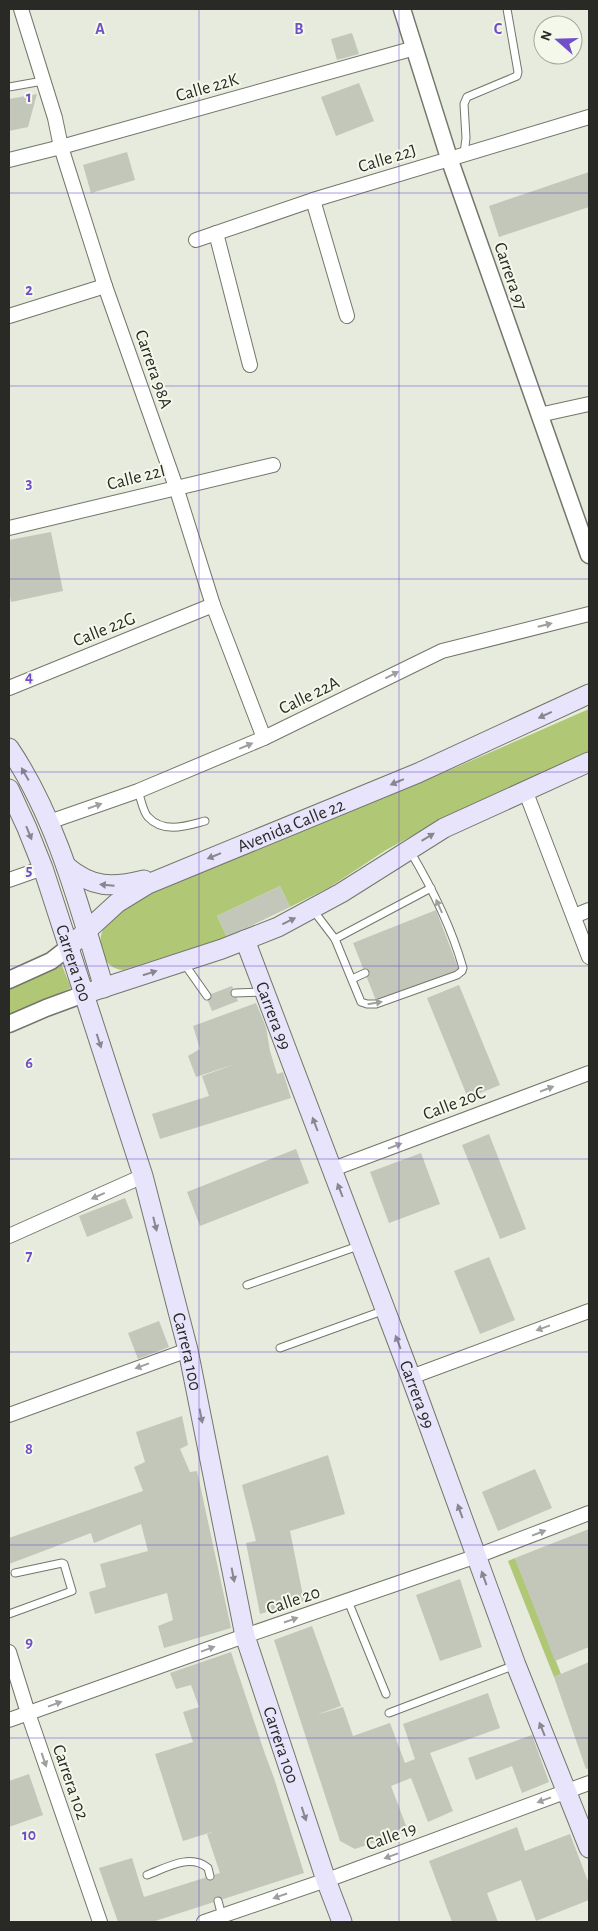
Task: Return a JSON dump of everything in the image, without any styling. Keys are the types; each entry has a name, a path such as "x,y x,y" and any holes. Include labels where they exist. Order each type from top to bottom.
{"main road":[{"name":"Avenida Calle 22","path":"69,947 125,897 172,873 418,773 589,694"},
{"name":"Carrera 100","path":"9,748 29,781 49,822 66,866 104,988"},
{"path":"84,994 245,940 312,910 444,828 589,762"},
{"name":"Carrera 100","path":"9,789 43,868 143,1176 188,1350 245,1636 326,1880 342,1922"},
{"path":"66,866 88,881 114,886 172,873"},
{"name":"Carrera 99","path":"245,940 411,1376 516,1665 589,1848"}],"street":[{"name":"Carrera 98A","path":"21,9 55,118 61,147 105,286 176,487 213,606 264,738"},
{"name":"Carrera 97","path":"402,9 457,156 539,415 589,555"},
{"name":"Calle 22K","path":"9,160 415,48"},
{"name":"Calle 22J","path":"196,240 313,200 589,117"},
{"path":"313,200 347,316"},
{"path":"216,233 250,365"},
{"path":"9,316 105,286"},
{"path":"539,415 589,404"},
{"name":"Calle 22I","path":"9,528 273,464"},
{"name":"Calle 22G","path":"9,688 213,606"},
{"name":"Calle 22A","path":"49,822 138,791 264,738 442,651 589,614"},
{"path":"525,790 589,956"},
{"path":"9,880 43,868"},
{"path":"574,916 589,910"},
{"name":"Avenida Calle 22","path":"9,980 51,961 69,947"},
{"path":"9,1024 84,994"},
{"name":"Calle 20C","path":"333,1169 589,1073"},
{"path":"9,1236 143,1176"},
{"path":"411,1376 589,1311"},
{"path":"9,1415 188,1350"},
{"name":"Calle 20","path":"9,1720 477,1556 589,1513"},
{"name":"Carrera 102","path":"9,1652 28,1714 100,1922"},
{"name":"Calle 19","path":"204,1922 326,1880 589,1783"}],"lane":[{"path":"457,156 466,138 465,99 514,78 518,72 507,9"},
{"path":"9,87 43,81"},
{"path":"138,791 147,817 158,824 175,829 205,820"},
{"path":"312,910 335,939 361,1002 376,1004 457,975 462,971 462,968 431,888 408,849"},
{"path":"335,939 431,888"},
{"path":"183,962 207,996"},
{"path":"352,979 366,973"},
{"path":"235,993 265,992"},
{"path":"247,1285 361,1245"},
{"path":"280,1348 386,1310"},
{"path":"9,1614 72,1590 64,1564 62,1563 15,1573"},
{"path":"348,1601 386,1694"},
{"path":"389,1713 516,1665"},
{"path":"147,1875 185,1861 196,1861 208,1868 210,1876"},
{"path":"218,1901 222,1916"}],"green space":[{"path":"589,709 589,751 452,814 386,850 330,887 290,907 280,886 217,916 227,937 123,970 113,967 103,955 100,944 105,926 119,911 145,894 450,770"},
{"path":"61,963 71,988 9,1015 9,986"},
{"path":"515,1558 561,1674 554,1677 508,1561"}],"building":[{"path":"352,33 359,54 337,60 331,39"},
{"path":"359,83 374,121 336,136 321,97"},
{"path":"37,94 28,127 9,131 9,99"},
{"path":"127,152 135,180 91,193 83,165"},
{"path":"589,172 589,207 499,237 489,206"},
{"path":"51,532 63,591 11,602 9,590 9,540"},
{"path":"280,886 290,907 227,937 217,916"},
{"path":"436,910 459,970 377,1003 353,943"},
{"path":"459,985 500,1085 468,1098 427,998"},
{"path":"232,986 238,1001 212,1011 206,996"},
{"path":"256,1003 266,1027 270,1051 277,1074 283,1072 291,1098 160,1139 152,1114 209,1096 202,1076 238,1063 196,1077 188,1056 200,1049 193,1026"},
{"path":"489,1134 526,1229 500,1239 462,1145"},
{"path":"296,1149 309,1183 200,1226 187,1192"},
{"path":"421,1153 440,1204 389,1223 370,1172"},
{"path":"125,1198 133,1218 87,1237 79,1216"},
{"path":"489,1257 515,1320 480,1334 454,1271"},
{"path":"159,1321 169,1347 138,1359 128,1333"},
{"path":"182,1416 188,1445 180,1449 190,1472 197,1471 231,1628 164,1648 158,1626 173,1620 167,1593 95,1614 89,1592 106,1587 100,1564 148,1551 141,1524 94,1543 91,1533 9,1564 9,1538 143,1491 134,1467 145,1462 136,1432"},
{"path":"328,1455 345,1514 290,1531 304,1601 260,1614 246,1543 256,1541 242,1485"},
{"path":"535,1469 552,1508 498,1531 482,1492"},
{"path":"589,1529 589,1647 555,1661 515,1558"},
{"path":"460,1579 482,1647 440,1661 416,1595"},
{"path":"312,1626 341,1706 316,1715 343,1707 353,1736 390,1723 405,1763 415,1759 403,1724 488,1693 500,1728 430,1753 453,1811 428,1822 411,1778 391,1786 408,1831 355,1849 340,1841 274,1640"},
{"path":"231,1652 304,1873 152,1922 118,1922 99,1868 132,1858 144,1897 220,1873 207,1834 215,1831 183,1841 155,1754 193,1742 183,1712 199,1707 191,1685 176,1689 170,1673"},
{"path":"589,1662 589,1768 586,1769 554,1677"},
{"path":"532,1735 549,1782 522,1793 512,1766 476,1780 468,1758"},
{"path":"29,1774 43,1815 9,1827 9,1781"},
{"path":"517,1827 525,1851 570,1834 589,1884 589,1900 536,1921 521,1880 487,1893 498,1922 452,1922 429,1861"}]}
